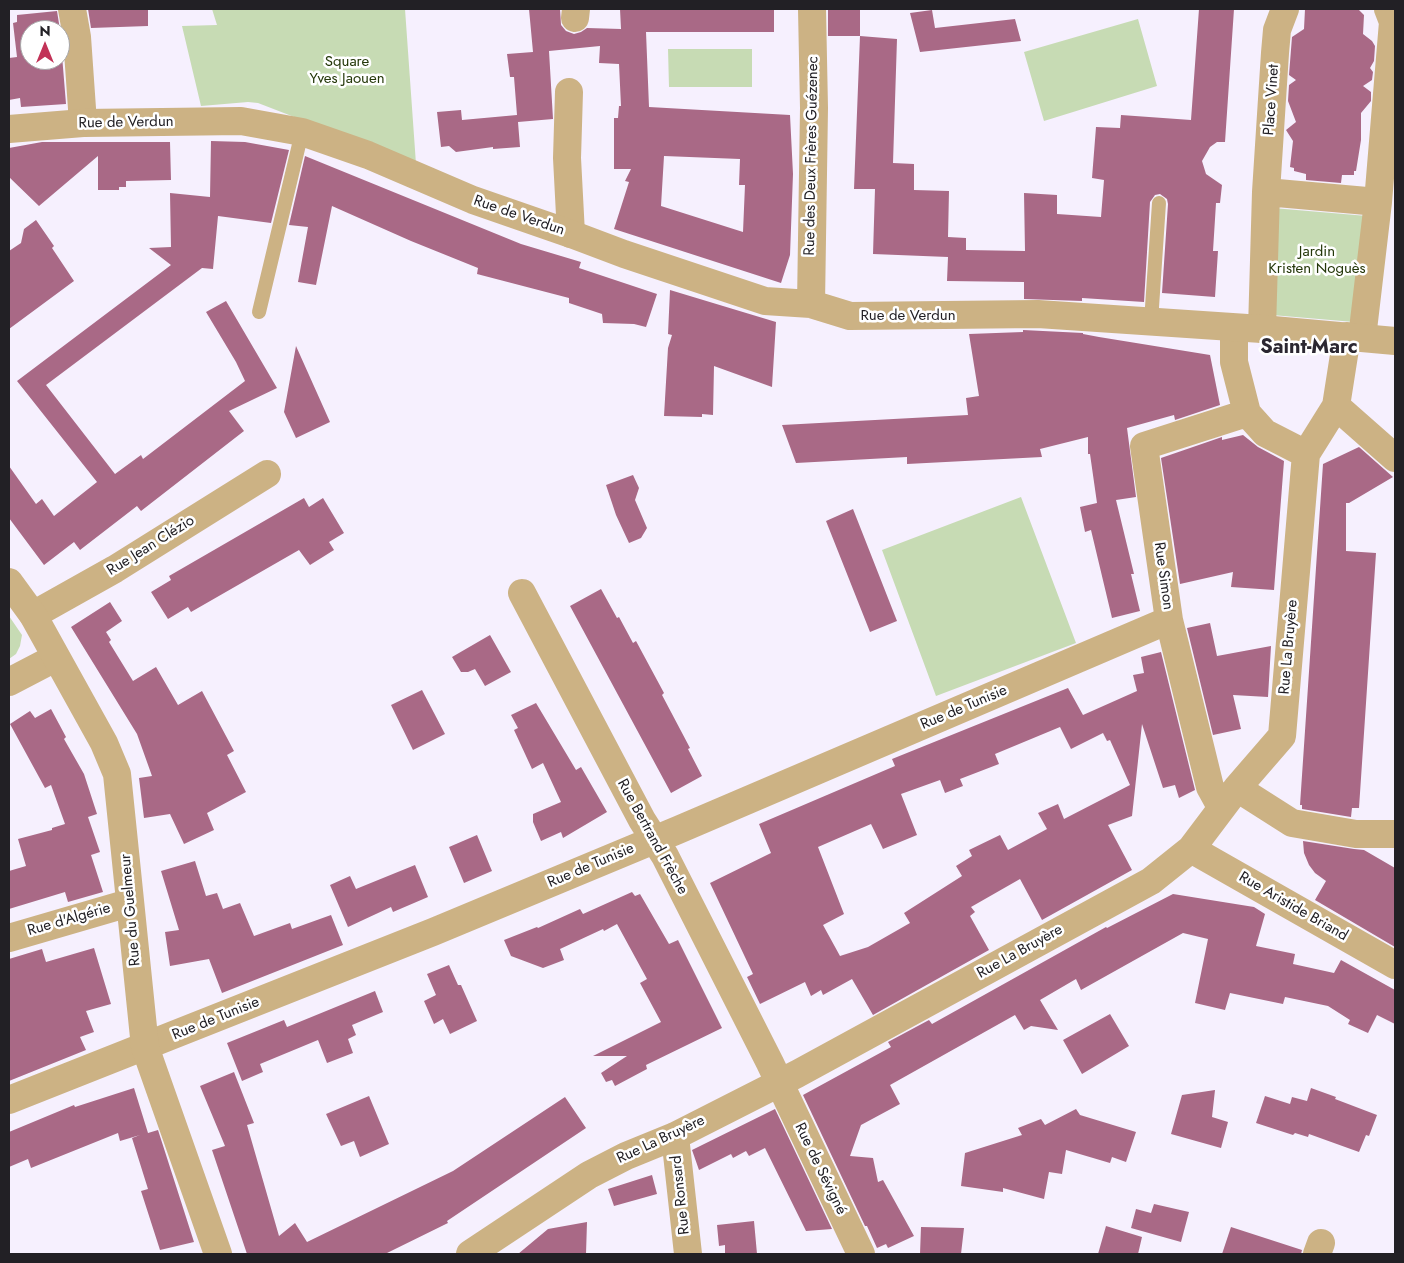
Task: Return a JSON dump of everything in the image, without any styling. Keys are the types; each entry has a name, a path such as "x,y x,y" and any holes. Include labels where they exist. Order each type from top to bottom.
{"street":[{"path":"72,9 77,37 83,123"},
{"name":"Rue des Deux Frères Guézenec","path":"811,304 814,108 812,9"},
{"name":"Place Vinet","path":"1262,329 1266,192 1275,53 1277,30 1285,9"},
{"path":"1234,328 1234,362 1247,413 1265,433 1306,454 1336,406 1385,202 1392,18"},
{"path":"569,92 567,158 571,234"},
{"name":"Rue de Verdun","path":"9,129 83,123 241,121 302,132 368,155 473,200 624,254 765,301 811,304 850,316 1038,314 1262,329 1395,342"},
{"path":"1266,192 1385,202"},
{"path":"1336,406 1395,458"},
{"name":"Rue Simon","path":"1229,797 1210,787 1169,620 1144,446 1247,413"},
{"name":"Rue La Bruyère","path":"470,1254 589,1175 626,1156 675,1136 779,1083 1151,881 1191,849 1229,797 1282,736 1306,454"},
{"name":"Rue Jean Clézio","path":"33,615 115,569 267,474"},
{"name":"Rue du Guelmeur","path":"9,582 33,615 104,743 117,774 145,1047 218,1254"},
{"name":"Rue Bertrand Frèche","path":"522,593 642,820 674,873 779,1083"},
{"name":"Rue de Tunisie","path":"9,1100 433,932 655,840 1169,620"},
{"path":"9,682 56,658"},
{"path":"1229,797 1292,823 1356,834 1395,834"},
{"name":"Rue Aristide Briand","path":"1191,849 1395,965"},
{"name":"Rue d'Algérie","path":"9,938 129,903"},
{"name":"Rue de Sévigné","path":"779,1083 861,1254"},
{"name":"Rue Ronsard","path":"675,1136 688,1254"}],"lane":[{"path":"259,312 302,132"},
{"path":"1152,322 1160,203"}],"green space":[{"name":"Square Yves Jaouen","path":"212,9 405,9 416,164 258,103 248,102 201,106 182,26 217,25"},
{"path":"1138,19 1157,86 1044,121 1024,52"},
{"path":"668,49 752,49 752,87 669,87"},
{"name":"Jardin Kristen Noguès","path":"1273,208 1367,216 1354,322 1272,315"},
{"path":"1021,497 1076,643 936,696 882,550"},
{"path":"9,616 22,635 16,654 9,659"}],"building":[{"path":"88,9 148,9 148,26 91,28"},
{"path":"529,9 560,9 561,25 566,31 574,34 587,28 621,29 620,9 774,9 774,32 646,32 649,107 790,115 793,174 790,255 781,283 614,229 629,182 625,181 631,169 614,169 614,118 618,118 619,106 621,106 619,64 599,63 600,46 549,51 553,119 518,122 520,147 493,149 493,147 456,152 449,146 441,147 437,112 461,110 462,120 517,115 514,77 510,77 507,54 533,52","holes":["664,156 740,159 739,185 745,185 743,232 661,206"]},
{"path":"828,9 860,9 860,36 828,36"},
{"path":"1199,9 1234,9 1225,142 1217,142 1210,147 1202,161 1206,174 1222,185 1220,203 1216,203 1213,251 1218,251 1215,297 1162,293 1168,204 1167,199 1160,194 1155,195 1150,202 1144,302 1082,298 1082,301 1024,299 1024,282 947,281 948,257 873,254 875,189 854,189 860,36 897,39 893,163 914,164 914,190 949,191 948,237 966,238 966,250 1025,251 1024,193 1057,195 1057,214 1101,217 1104,180 1092,178 1096,127 1120,128 1121,115 1191,120"},
{"path":"1305,9 1358,9 1364,15 1363,34 1375,46 1374,61 1370,68 1373,72 1372,80 1363,86 1371,92 1371,101 1361,113 1361,140 1356,171 1354,171 1354,175 1342,175 1341,183 1306,180 1306,174 1294,171 1294,168 1290,167 1293,141 1286,130 1296,122 1288,101 1289,85 1296,80 1289,75 1292,37 1304,29"},
{"path":"932,10 935,28 1015,19 1021,41 920,52 910,13"},
{"path":"57,11 58,20 20,20 20,70 63,70 66,104 21,107 20,98 9,100 9,58 17,57 13,23 17,22 17,15"},
{"path":"211,141 245,142 289,150 271,223 218,216 213,269 202,268 46,385 115,474 141,455 143,459 245,381 236,362 206,312 226,301 277,388 229,411 244,431 141,511 137,506 80,550 74,542 44,565 9,518 9,466 36,504 42,499 54,516 97,482 17,381 171,265 149,248 171,247 170,193 210,197"},
{"path":"42,142 170,142 171,180 126,181 126,187 119,187 119,190 98,190 98,156 39,206 9,177 9,148"},
{"path":"305,156 521,244 581,262 579,268 657,294 646,327 634,324 603,323 602,314 569,303 569,298 477,274 478,268 332,206 316,285 298,282 308,227 289,225"},
{"path":"36,220 54,246 52,248 74,281 9,329 9,251 21,243 24,229"},
{"path":"670,290 776,322 772,387 714,366 713,415 702,414 702,417 664,416 668,348 672,335 668,334"},
{"path":"1023,330 1083,333 1210,355 1220,405 1175,420 1174,415 1127,428 1136,497 1116,500 1134,574 1131,574 1140,611 1112,618 1091,530 1085,532 1080,507 1097,503 1090,454 1088,454 1088,437 1040,449 1042,457 907,464 907,457 796,463 782,425 968,415 966,398 979,396 969,334 1023,332"},
{"path":"296,346 330,422 296,438 284,412"},
{"path":"1243,435 1258,447 1284,461 1274,590 1231,587 1233,572 1180,584 1161,458 1222,437 1222,440"},
{"path":"1359,447 1393,477 1346,503 1346,551 1376,553 1359,808 1352,808 1351,817 1302,809 1302,805 1300,805 1323,464"},
{"path":"633,475 639,488 635,500 647,528 641,538 629,543 616,515 606,485"},
{"path":"304,498 309,507 323,498 344,533 329,542 334,550 310,565 299,550 191,612 188,607 168,619 151,592 171,580 169,576"},
{"path":"853,509 897,621 870,632 826,521"},
{"path":"601,589 633,643 636,641 664,693 662,695 690,748 688,749 702,776 671,793 570,606"},
{"path":"110,602 122,621 106,632 111,640 109,642 133,681 156,667 178,705 202,691 234,751 227,755 246,792 207,813 214,830 184,844 170,814 144,818 139,778 152,776 137,734 71,627"},
{"path":"1210,623 1217,656 1271,646 1268,697 1233,695 1241,729 1213,735 1187,628"},
{"path":"490,635 511,672 485,686 475,669 461,672 452,657"},
{"path":"1161,652 1195,790 1179,798 1175,785 1163,788 1142,724 1132,816 1108,825 1132,870 1042,920 1020,879 971,907 975,912 970,916 989,950 873,1015 852,979 823,995 821,990 811,996 805,982 760,1004 747,977 753,974 710,883 771,853 759,824 895,766 892,759 1068,688 1083,715 1137,691 1133,675 1144,673 1141,657","holes":["1060,727 1071,749 1103,733 1107,741 1110,740 1130,785 1064,819 1058,804 1038,813 1047,829 1008,850 1000,835 969,850 972,856 956,866 962,876 904,913 910,923 868,947 840,956 823,925 844,914 818,847 871,824 883,849 917,835 901,794 940,780 945,793 963,786 960,779 999,764 995,754"]},
{"path":"422,690 445,734 413,750 391,705"},
{"path":"536,703 576,770 581,767 607,812 563,838 561,832 541,841 533,822 533,814 561,802 543,763 532,769 514,730 518,728 511,715"},
{"path":"51,709 66,737 64,739 84,774 97,814 88,817 100,852 91,855 103,892 68,902 65,892 9,909 9,871 26,866 18,839 52,830 52,828 65,824 51,785 45,788 10,724 30,711 35,718"},
{"path":"477,835 492,871 464,883 449,847"},
{"path":"1303,841 1364,850 1395,868 1395,947 1315,900 1326,881 1315,873 1309,865 1304,853"},
{"path":"195,861 206,896 217,893 223,909 240,903 254,936 290,923 292,929 331,915 343,945 222,993 209,959 170,966 165,932 179,930 161,871"},
{"path":"415,865 428,897 393,912 391,907 348,927 330,885 350,876 356,889"},
{"path":"632,892 635,896 640,894 669,944 678,940 722,1028 646,1065 647,1069 615,1086 612,1080 606,1082 601,1073 627,1056 593,1056 661,1022 640,983 647,979 617,924 560,949 564,960 543,968 511,956 504,940 538,928 580,909 583,914"},
{"path":"1173,894 1254,907 1265,914 1256,946 1295,954 1293,964 1334,973 1341,960 1395,990 1395,1024 1377,1015 1368,1033 1348,1024 1350,1020 1328,1006 1285,997 1283,1004 1230,993 1225,1010 1195,1003 1208,939 1183,933 1081,990 1076,979 1040,1000 1058,1030 1031,1026 1024,1030 1015,1015 890,1085 900,1104 861,1125 850,1156 873,1158 878,1182 883,1180 914,1236 888,1248 886,1244 877,1248 803,1095 891,1047 888,1042 929,1020 932,1024 1106,927"},
{"path":"94,948 111,1004 86,1011 94,1032 80,1037 86,1050 9,1081 9,959 42,949 46,962"},
{"path":"449,965 458,985 461,985 477,1021 450,1034 443,1019 434,1024 424,1001 436,995 427,974"},
{"path":"375,991 383,1012 352,1025 356,1035 348,1039 353,1053 327,1063 318,1040 260,1064 263,1072 242,1081 227,1043 284,1020 287,1027"},
{"path":"1110,1014 1129,1046 1082,1074 1063,1040"},
{"path":"234,1072 254,1123 247,1125 279,1236 295,1223 307,1242 453,1171 565,1097 586,1128 447,1221 448,1223 385,1254 247,1254 212,1150 225,1146 200,1086"},
{"path":"134,1088 148,1133 158,1130 194,1242 160,1250 141,1191 148,1189 132,1138 140,1135 120,1141 118,1133 31,1168 28,1159 9,1167 9,1132 74,1105 75,1107"},
{"path":"1311,1088 1377,1115 1369,1136 1366,1135 1359,1152 1309,1134 1308,1137 1295,1133 1293,1135 1256,1123 1265,1096 1290,1104 1292,1097 1307,1101"},
{"path":"1215,1090 1212,1117 1228,1122 1221,1148 1171,1134 1182,1095"},
{"path":"369,1096 389,1144 360,1157 354,1141 341,1146 326,1114"},
{"path":"775,1109 832,1229 806,1231 765,1148 749,1156 746,1151 733,1158 731,1154 699,1170 692,1150"},
{"path":"1076,1109 1080,1115 1136,1132 1126,1162 1112,1157 1110,1163 1066,1150 1062,1174 1049,1172 1044,1199 1003,1188 1003,1192 961,1186 965,1153 1022,1135 1018,1128 1041,1119 1045,1125"},
{"path":"652,1175 657,1194 614,1206 608,1189"},
{"path":"1154,1204 1189,1212 1181,1242 1131,1228 1136,1209 1151,1213"},
{"path":"754,1221 757,1254 725,1254 725,1245 719,1246 717,1225"},
{"path":"587,1222 586,1254 518,1254 548,1229"},
{"path":"1106,1226 1142,1237 1138,1254 1098,1254"},
{"path":"921,1227 964,1228 961,1254 920,1254"},
{"path":"1231,1227 1302,1250 1301,1254 1222,1254"}],"district":[{"name":"Saint-Marc","path":"1309,348"}]}
